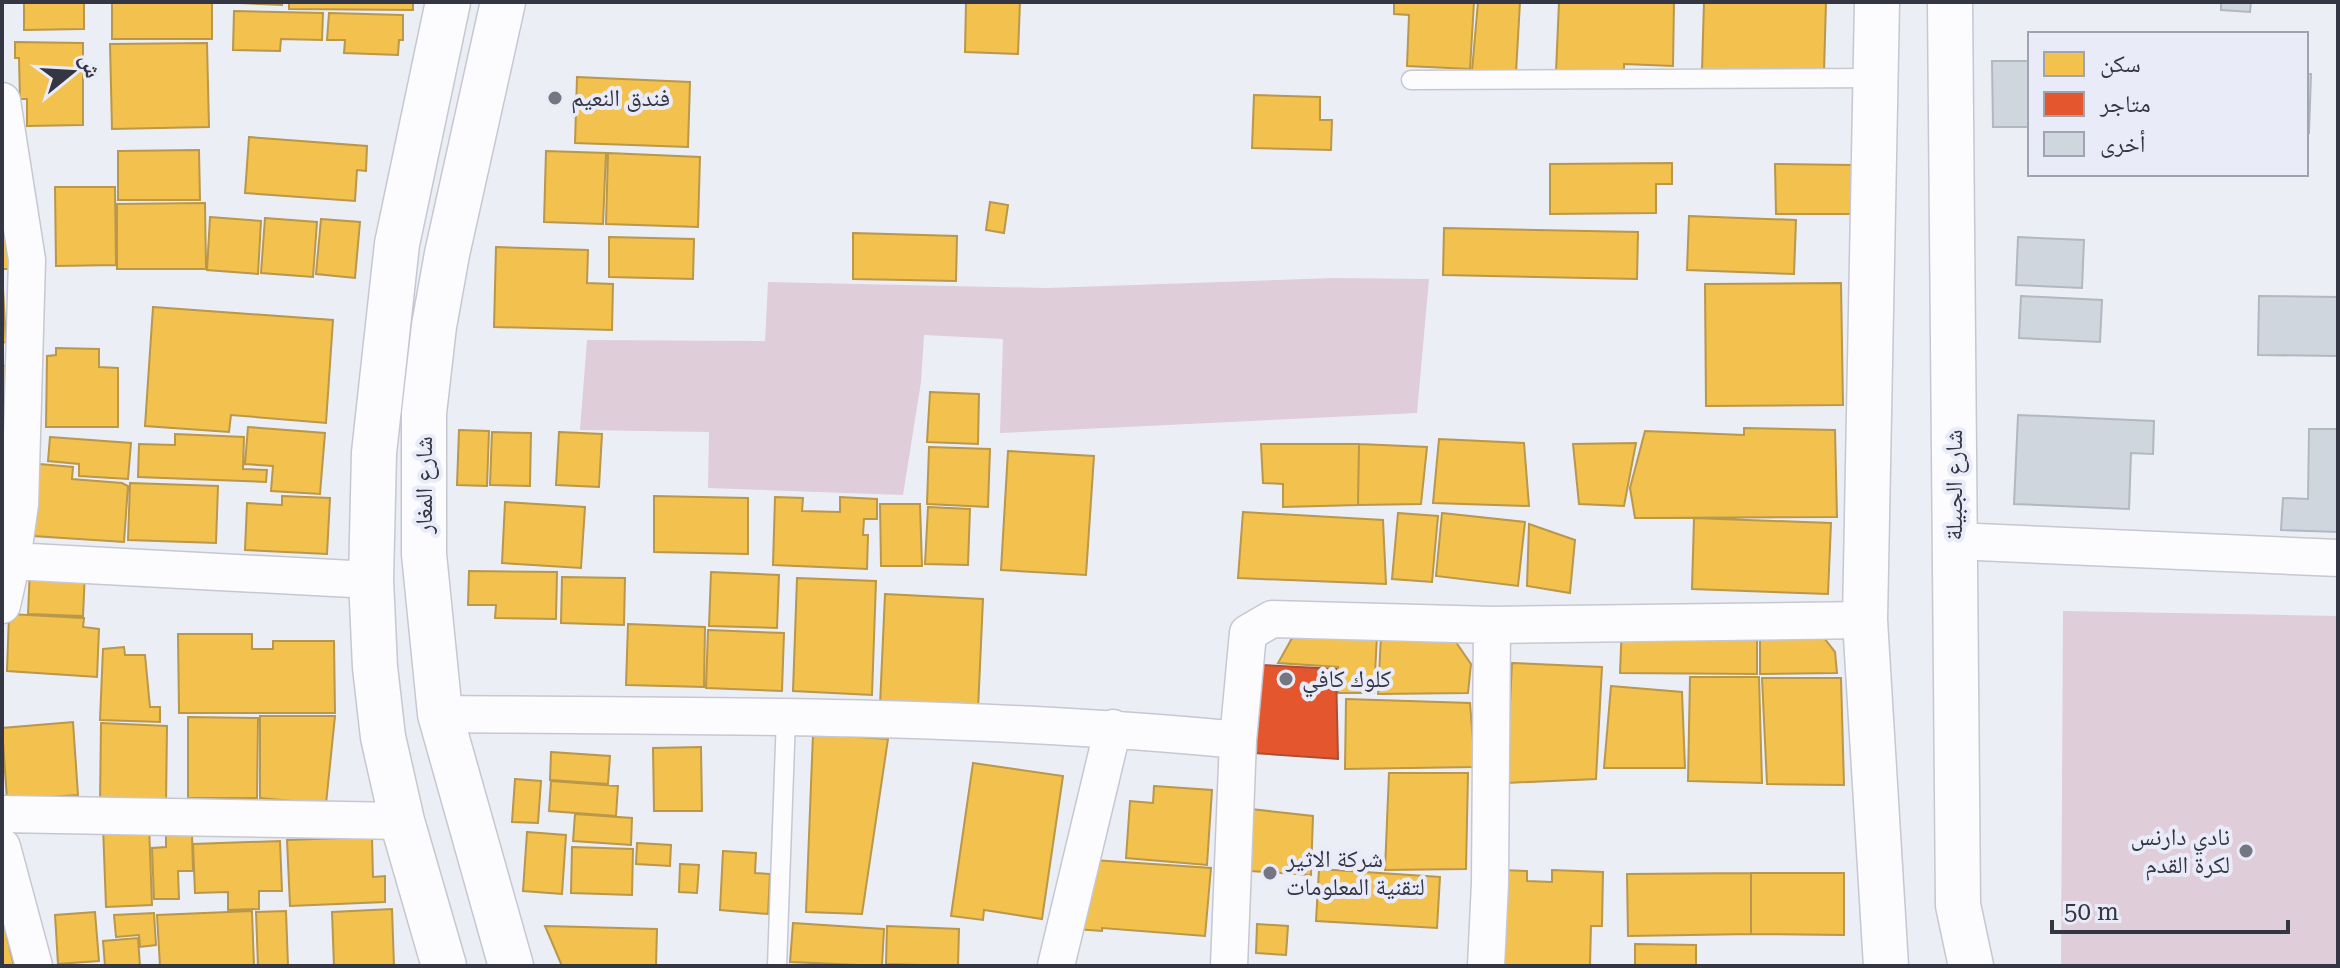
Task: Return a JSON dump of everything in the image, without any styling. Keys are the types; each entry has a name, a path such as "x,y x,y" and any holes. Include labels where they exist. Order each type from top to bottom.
{"main road":[{"name":"شارع المغار","path":"444,966 402,821 383,737 375,667 371,580 374,453 397,244 448,2"},
{"name":"شارع المغار","path":"503,2 434,326 424,413 424,554 440,714 511,966"},
{"path":"1877,2 1865,620 1886,966"},
{"name":"شارع الجبيلة","path":"1950,2 1958,905 1971,966"},
{"path":"397,244 447,254"}],"street":[{"path":"2,101 27,260 20,504 2,605"},
{"path":"1954,541 2338,558"},
{"path":"12,561 371,580"},
{"path":"1229,966 1238,740 1248,633 1258,625 1272,619 1492,625 1865,620"},
{"path":"1486,966 1490,883 1492,625"},
{"path":"440,714 786,717 1113,728 1238,740"},
{"path":"1056,966 1113,728"},
{"path":"2,814 402,821"},
{"path":"2,847 34,966"}],"lane":[{"path":"1411,80 1876,78"},
{"path":"777,966 786,717"}],"shaded area":[{"path":"1334,278 1429,279 1417,413 1000,433 1003,339 924,335 921,382 903,495 708,488 709,432 580,430 587,340 765,341 768,282 1047,288"},
{"path":"2063,611 2338,616 2338,966 2061,966"}],"building: سكن":[{"path":"24,2 84,2 84,29 24,30"},
{"path":"112,2 212,2 212,39 112,39"},
{"path":"220,2 282,2 282,5"},
{"path":"289,2 413,2 413,10 289,9"},
{"path":"966,2 1020,2 1018,54 965,52"},
{"path":"1394,2 1474,2 1470,69 1407,66 1409,15 1394,14"},
{"path":"1478,2 1520,2 1516,73 1472,71"},
{"path":"1559,2 1674,2 1673,66 1624,64 1624,74 1556,72"},
{"path":"1704,2 1826,2 1824,72 1702,70"},
{"path":"234,11 323,13 322,40 281,39 280,51 233,50"},
{"path":"329,13 403,15 403,40 399,40 398,55 344,53 345,40 327,40"},
{"path":"15,42 83,43 83,125 27,126 27,99 20,99 19,58 15,58"},
{"path":"207,43 209,127 112,129 110,44"},
{"path":"577,77 690,82 688,147 575,143"},
{"path":"1254,95 1320,97 1320,120 1332,120 1331,150 1252,148"},
{"path":"249,137 367,146 366,171 357,170 355,201 245,193"},
{"path":"199,150 200,200 118,200 118,151"},
{"path":"546,151 606,153 603,224 544,222"},
{"path":"608,153 700,157 698,227 606,224"},
{"path":"1672,163 1672,184 1656,184 1656,213 1550,214 1550,164"},
{"path":"1775,164 1852,165 1852,214 1776,214"},
{"path":"55,187 115,187 116,265 56,266"},
{"path":"990,202 1008,205 1004,233 986,230"},
{"path":"205,203 206,269 117,269 117,204"},
{"path":"1689,216 1796,220 1794,274 1687,270"},
{"path":"210,217 261,221 258,274 207,270"},
{"path":"265,218 317,222 313,277 261,273"},
{"path":"321,219 360,222 355,278 316,274"},
{"path":"2,225 8,225 10,269 2,269"},
{"path":"1444,228 1638,232 1637,279 1443,275"},
{"path":"853,233 957,236 956,281 853,279"},
{"path":"609,237 694,239 693,279 609,277"},
{"path":"496,247 588,250 587,283 613,284 612,330 494,327"},
{"path":"2,270 6,342 2,343"},
{"path":"1841,283 1843,405 1706,406 1705,284"},
{"path":"153,307 333,320 326,423 231,415 229,432 145,426"},
{"path":"56,348 99,349 99,367 118,368 118,427 46,427 47,356 56,355"},
{"path":"14,365 16,429 2,429 2,366"},
{"path":"930,392 979,394 978,444 927,442"},
{"path":"248,427 325,433 320,494 271,491 273,466 245,464"},
{"path":"1744,428 1835,430 1837,517 1635,518 1630,488 1645,431 1744,435"},
{"path":"459,430 489,431 487,486 457,485"},
{"path":"492,432 531,433 530,486 490,485"},
{"path":"559,432 602,434 599,487 556,485"},
{"path":"175,434 244,437 243,469 267,470 266,482 138,477 139,444 175,445"},
{"path":"50,437 131,443 128,479 79,476 79,464 48,461"},
{"path":"1439,439 1524,443 1529,506 1433,503"},
{"path":"1636,443 1624,506 1579,504 1573,444"},
{"path":"1261,444 1359,444 1358,505 1283,507 1283,484 1263,483"},
{"path":"1359,444 1427,447 1421,504 1358,505"},
{"path":"929,447 990,449 988,507 927,504"},
{"path":"1008,451 1094,456 1086,575 1001,570"},
{"path":"39,464 73,467 72,479 128,486 124,542 33,536"},
{"path":"130,483 218,486 216,543 128,540"},
{"path":"282,496 330,498 327,554 245,550 247,503 282,505"},
{"path":"654,496 748,498 748,554 654,552"},
{"path":"775,497 803,498 802,511 840,512 840,497 877,499 877,519 864,519 863,535 868,535 867,569 773,565"},
{"path":"505,502 585,507 581,568 502,563"},
{"path":"880,504 920,504 922,566 881,566"},
{"path":"928,507 970,509 968,565 925,564"},
{"path":"1243,512 1383,520 1386,584 1238,578"},
{"path":"1398,513 1438,516 1432,582 1392,579"},
{"path":"1442,513 1525,522 1518,586 1436,576"},
{"path":"1694,518 1831,523 1828,594 1692,589"},
{"path":"1529,524 1575,540 1570,593 1527,586"},
{"path":"30,568 85,571 83,616 28,614"},
{"path":"469,571 557,572 556,619 495,618 496,605 468,605"},
{"path":"711,572 779,575 777,628 709,626"},
{"path":"562,577 625,578 624,625 561,623"},
{"path":"797,578 876,581 872,695 793,691"},
{"path":"885,594 983,599 978,710 880,705"},
{"path":"9,614 84,618 83,627 99,629 97,677 7,671"},
{"path":"628,624 705,627 704,687 626,685"},
{"path":"1622,624 1757,631 1757,674 1620,673"},
{"path":"708,630 784,633 782,691 706,688"},
{"path":"1296,631 1377,636 1374,693 1338,693 1338,667 1278,663"},
{"path":"1760,631 1824,638 1835,652 1837,673 1760,674"},
{"path":"178,634 252,634 252,649 273,649 273,641 334,641 335,713 179,713"},
{"path":"1381,636 1453,638 1471,664 1468,693 1378,694"},
{"path":"124,647 125,655 145,655 150,707 160,707 160,722 100,720 103,649"},
{"path":"1512,663 1602,667 1596,779 1506,783"},
{"path":"1690,677 1759,677 1762,783 1688,781"},
{"path":"1762,678 1841,678 1844,785 1767,784"},
{"path":"1611,686 1682,692 1685,768 1604,768"},
{"path":"1346,699 1470,703 1475,767 1345,769"},
{"path":"260,716 335,716 326,804 260,798"},
{"path":"188,717 258,718 257,798 188,798"},
{"path":"73,722 78,795 7,800 2,728"},
{"path":"101,723 167,726 166,805 100,803"},
{"path":"813,734 888,739 862,914 806,912"},
{"path":"701,747 702,811 654,811 653,748"},
{"path":"551,752 610,756 608,784 550,780"},
{"path":"973,763 1063,776 1042,919 984,910 983,920 951,916"},
{"path":"1389,773 1468,773 1466,869 1385,870"},
{"path":"515,779 541,781 538,823 512,822"},
{"path":"551,781 618,786 616,816 549,811"},
{"path":"1154,786 1212,790 1207,865 1126,858 1130,801 1153,803"},
{"path":"1251,809 1313,816 1311,875 1251,871"},
{"path":"575,814 632,818 631,845 573,841"},
{"path":"149,825 152,905 106,907 103,826"},
{"path":"527,832 566,835 562,894 523,891"},
{"path":"192,833 193,871 178,871 179,899 154,899 152,848 166,847 166,835"},
{"path":"372,837 373,877 385,876 385,902 290,906 287,840"},
{"path":"280,841 282,891 259,891 259,909 228,910 228,892 195,893 193,844"},
{"path":"637,843 671,845 670,866 636,864"},
{"path":"572,847 633,849 632,895 571,893"},
{"path":"723,851 756,853 755,873 770,874 768,914 720,910"},
{"path":"1093,860 1211,868 1205,936 1102,928 1102,931 1075,929"},
{"path":"680,864 699,865 697,893 679,892"},
{"path":"1319,869 1440,877 1437,928 1316,921"},
{"path":"1502,870 1527,871 1527,881 1552,882 1552,870 1603,872 1602,926 1591,926 1590,966 1500,966"},
{"path":"1751,873 1751,934 1628,936 1627,874"},
{"path":"1751,873 1844,873 1844,935 1751,934"},
{"path":"392,909 394,966 334,966 332,912"},
{"path":"252,911 254,966 160,966 157,915"},
{"path":"286,911 288,966 258,966 256,912"},
{"path":"95,912 99,961 58,964 55,915"},
{"path":"154,913 156,945 140,947 139,935 116,937 114,915"},
{"path":"2,916 14,966 2,966"},
{"path":"793,923 884,929 882,966 790,962"},
{"path":"1257,924 1288,926 1286,955 1256,953"},
{"path":"545,926 657,929 656,966 562,966"},
{"path":"887,926 959,929 958,966 886,964"},
{"path":"138,938 140,966 105,966 103,941"},
{"path":"1635,944 1696,945 1696,966 1635,966"}],"building: متاجر":[{"path":"1261,665 1336,669 1338,759 1254,753"}],"building: أخرى":[{"path":"2221,2 2251,2 2250,12 2221,10"},
{"path":"1992,61 2028,61 2028,127 1993,127"},
{"path":"2308,74 2311,74 2309,133"},
{"path":"2018,237 2084,240 2082,288 2016,285"},
{"path":"2021,296 2102,300 2100,342 2019,338"},
{"path":"2259,296 2338,297 2338,356 2258,355"},
{"path":"2018,415 2154,421 2153,454 2131,453 2129,509 2014,504"},
{"path":"2309,429 2338,429 2338,532 2281,530 2283,498 2308,499"}],"place":[{"name":"فندق النعيم","path":"555,98"},
{"name":"كلوك كافي","path":"1286,679"},
{"name":"نادي دارنس لكرة القدم","path":"2246,851"},
{"name":"شركة الاثير لتقنية المعلومات","path":"1270,873"}]}
